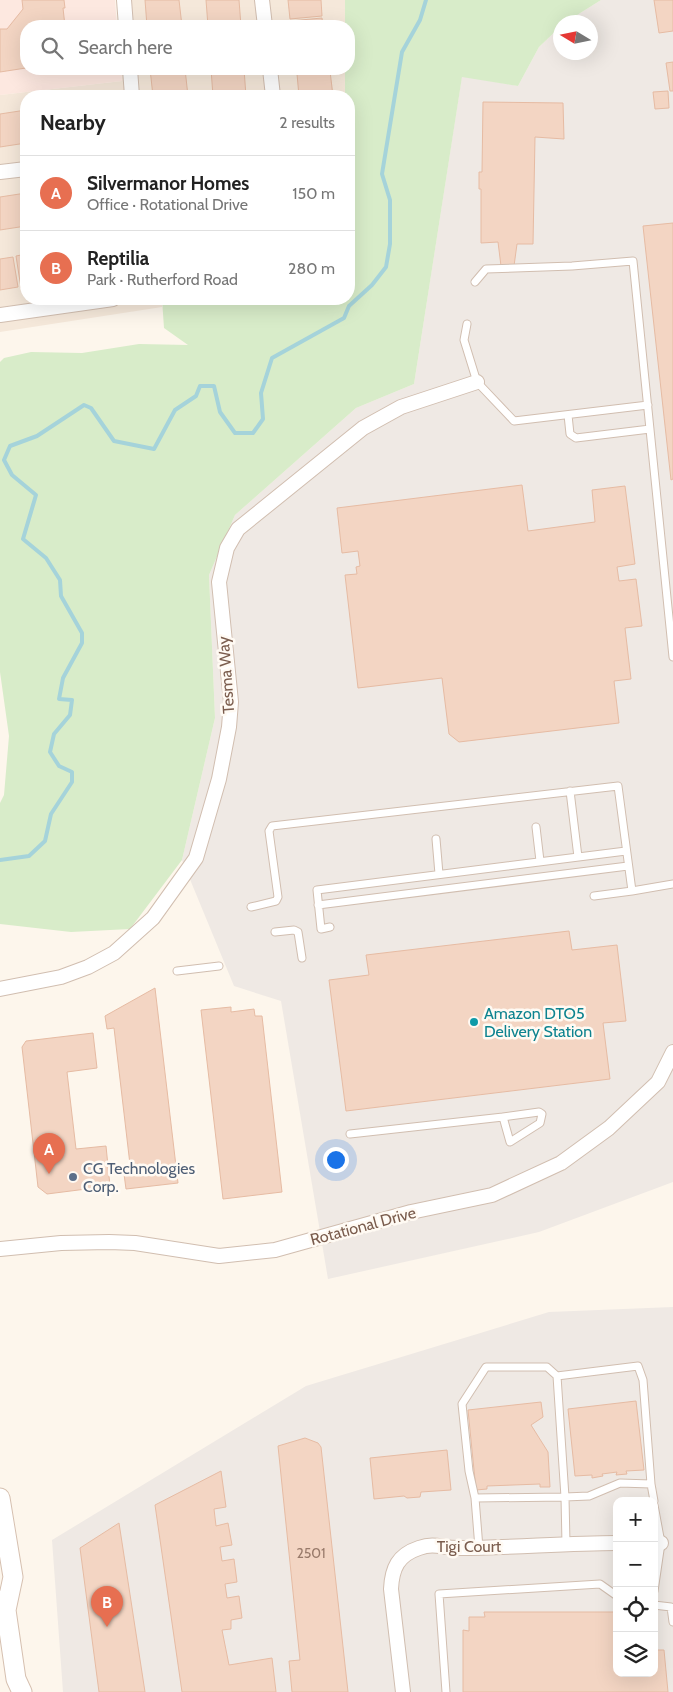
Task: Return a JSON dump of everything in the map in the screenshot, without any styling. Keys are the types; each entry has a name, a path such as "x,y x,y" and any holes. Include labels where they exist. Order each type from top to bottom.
{"main road":[{"path":"0,1498 12,1577 3,1604 18,1688"}],"street":[{"path":"124,0 126,20"},
{"path":"262,0 264,20"},
{"path":"130,75 132,90"},
{"path":"271,75 272,90"},
{"path":"0,172 20,170"},
{"path":"0,315 71,305"},
{"name":"Tesma Way","path":"0,989 61,977 88,967 114,953 153,918 196,858 219,779 229,727 232,702 218,582 227,548 238,529 363,428 401,407 477,382"},
{"name":"Rotational Drive","path":"0,1249 60,1243 108,1242 135,1243 219,1256 275,1250 411,1212 492,1195 561,1163 609,1128 658,1082 673,1052"},
{"name":"Tigi Court","path":"403,1692 391,1588 392,1574 400,1558 417,1548 435,1544 457,1548 479,1548 613,1543"}],"lane":[{"path":"475,282 486,269 572,266 633,260 673,657"},
{"path":"467,324 464,340 477,382 514,422 648,405"},
{"path":"568,415 570,434 576,438 650,429"},
{"path":"251,907 276,901 278,897 269,830 272,826 618,786 632,891"},
{"path":"570,791 578,857"},
{"path":"536,827 540,861"},
{"path":"436,839 439,874"},
{"path":"330,927 321,929 317,890 626,851"},
{"path":"318,905 628,866"},
{"path":"594,896 673,884"},
{"path":"275,932 294,930 298,932 302,958"},
{"path":"176,971 219,966"},
{"path":"350,1134 539,1112 542,1114 540,1123 510,1142 503,1117"},
{"path":"557,1376 638,1366 643,1380 653,1497"},
{"path":"479,1548 462,1404 486,1367 547,1367 557,1376 566,1544"},
{"path":"474,1498 564,1498 589,1496 620,1483 651,1484"},
{"path":"446,1692 439,1594 600,1584 613,1593"},
{"path":"658,1605 671,1607 673,1622"}],"shaded area":[{"path":"0,0 115,0 117,20 20,20 20,75 122,75 122,81 44,90 20,90 20,93 0,95"},
{"path":"117,0 345,0 345,20 119,20"},
{"path":"601,0 673,0 673,1182 539,1232 328,1279 281,1001 234,986 182,860 215,718 209,575 235,515 356,408 414,384 462,76 518,86 539,47 553,34 553,60 598,60 598,15 577,15"},
{"path":"122,75 345,75 345,90 44,90 122,81"},
{"path":"20,93 20,305 162,305 162,307 0,332 0,95"},
{"path":"673,1307 673,1692 63,1692 52,1540 306,1386 549,1312"}],"green space":[{"path":"345,0 601,0 577,15 553,15 553,34 539,47 518,86 462,77 414,384 356,408 235,515 209,575 215,718 182,860 130,929 71,932 0,924 0,803 4,795 9,736 0,672 0,362 4,358 31,352 82,353 139,344 188,345 164,328 162,305 355,305 355,90 345,90 345,75 355,75 355,20 345,20"}],"building":[{"path":"22,0 64,0 64,20 20,20 20,69 0,72 0,29 7,29 23,9"},
{"path":"145,0 179,0 181,20 147,20"},
{"path":"206,0 239,0 241,20 208,20"},
{"path":"288,0 321,0 322,16 290,19"},
{"path":"654,0 673,0 673,31 659,33"},
{"path":"322,18 322,20 301,20"},
{"path":"673,62 673,91 670,91 666,63"},
{"path":"151,75 186,75 187,90 152,90"},
{"path":"211,75 244,75 246,90 213,90"},
{"path":"297,75 330,75 332,90 298,90"},
{"path":"668,91 669,108 655,109 653,92"},
{"path":"483,102 563,103 564,139 535,137 533,244 517,244 514,266 501,266 498,242 481,243 481,189 479,189 479,172 482,172"},
{"path":"20,111 20,144 0,147 0,114"},
{"path":"20,194 20,227 0,230 0,197"},
{"path":"673,223 673,479 671,480 643,226"},
{"path":"20,255 20,282 16,256"},
{"path":"13,257 18,287 0,290 0,259"},
{"path":"522,485 528,531 595,522 592,490 625,486 635,564 617,567 619,581 636,579 642,626 625,628 631,679 614,681 619,723 459,742 449,734 442,678 358,688 345,575 357,574 356,567 360,566 358,551 342,553 337,508"},
{"name":"Amazon DTO5 Delivery Station","path":"569,931 572,950 617,945 626,1021 603,1023 610,1079 346,1111 329,980 369,975 366,955"},
{"path":"155,988 178,1183 126,1189 124,1174 131,1173 114,1028 107,1029 105,1016"},
{"path":"231,1007 231,1012 254,1009 255,1016 262,1016 282,1192 223,1199 201,1010"},
{"path":"93,1033 97,1068 67,1072 76,1149 106,1146 110,1186 47,1194 38,1187 22,1047 26,1041"},
{"path":"636,1401 644,1470 626,1471 627,1474 616,1475 617,1472 602,1474 603,1476 592,1478 592,1475 575,1476 568,1409"},
{"path":"541,1402 543,1417 531,1425 548,1452 550,1487 540,1487 540,1484 487,1486 487,1489 476,1490 468,1410"},
{"path":"305,1438 318,1443 321,1447 348,1692 292,1692 289,1661 300,1660 278,1446"},
{"path":"447,1450 451,1490 421,1492 420,1497 407,1498 404,1496 374,1499 370,1458"},
{"path":"221,1471 226,1507 214,1509 216,1526 228,1523 232,1545 220,1547 222,1561 234,1559 237,1582 225,1584 227,1598 239,1596 242,1618 231,1620 231,1629 222,1630 229,1665 272,1658 276,1692 182,1692 155,1505"},
{"path":"119,1523 145,1692 99,1692 80,1548"},
{"path":"484,1612 613,1612 613,1677 658,1677 658,1650 664,1650 668,1692 463,1692 463,1630 469,1631 469,1617 485,1617"}],"waterway":[{"path":"355,301 372,285 386,267 390,244 390,200 382,174 402,52 420,20 426,0"},
{"path":"0,860 29,856 45,841 51,814 72,782 72,772 59,766 50,752 54,734 70,715 72,700 59,699 63,678 82,643 82,633 61,596 60,580 46,558 23,539 36,495 12,475 4,460 10,446 37,436 84,405 91,408 114,441 154,449 175,410 196,396 200,386 214,386 220,412 235,433 253,433 263,419 261,393 272,358 344,318 350,305"}],"place":[{"name":"Amazon DTO5 Delivery Station","path":"474,1022"},
{"name":"Silvermanor Homes","path":"49,1174"},
{"name":"CG Technologies Corp.","path":"73,1177"},
{"name":"Reptilia","path":"107,1627"}]}
